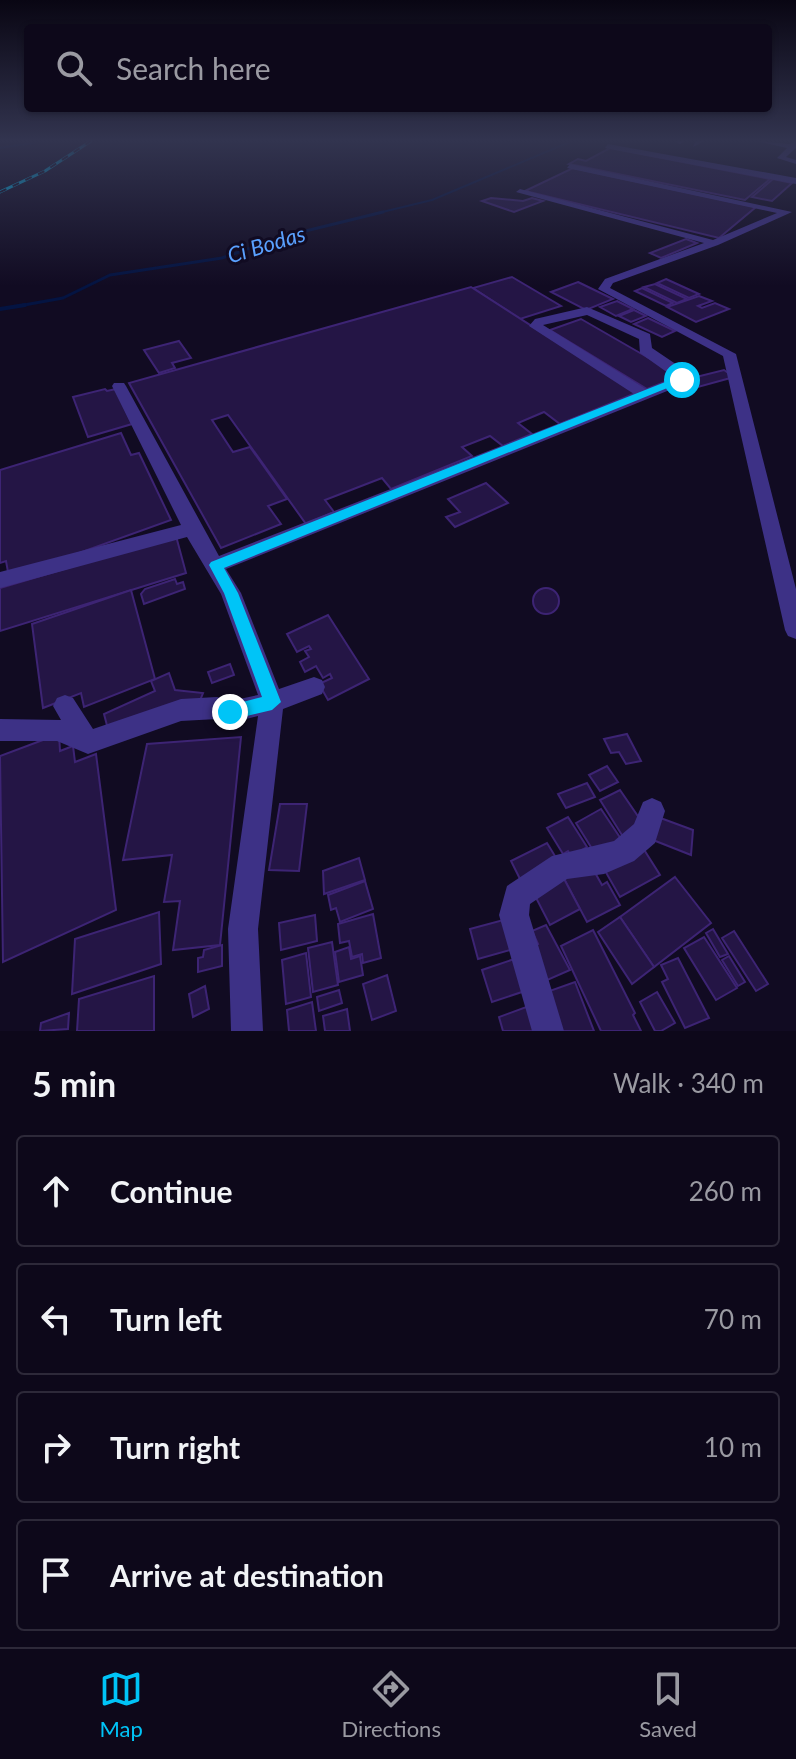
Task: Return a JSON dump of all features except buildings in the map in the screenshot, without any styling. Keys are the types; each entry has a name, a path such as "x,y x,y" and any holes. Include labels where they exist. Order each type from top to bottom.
{"street":[{"path":"679,189 787,212 714,243 609,281 604,289 729,354 796,630"},
{"path":"520,192 714,243"},
{"path":"216,565 645,395 680,381 683,377 645,350 645,337 637,331 587,311 536,324 645,395"},
{"path":"119,386 192,529 231,593 272,702 243,929 247,1031"},
{"path":"0,580 192,529"},
{"path":"0,730 57,730 88,742 181,710 217,708 230,712 314,687"},
{"path":"65,706 88,742"},
{"path":"548,1031 514,915 517,896 562,866 604,860 624,851 645,833 652,811"}],"waterway":[{"name":"Ci Bodas","path":"374,214 432,200 458,189"},
{"name":"Ci Bodas","path":"17,306 63,298 110,275 222,258 285,236 383,212"},
{"name":"Ci Bodas","path":"17,306 25,305"},
{"name":"Ci Bodas","path":"0,309 17,306"},
{"name":"Ci Bodas","path":"13,307 17,306"}],"railway":[{"path":"0,192 6,189"}],"route":[{"path":"230,712 272,702 231,593 216,565 682,380"}]}
